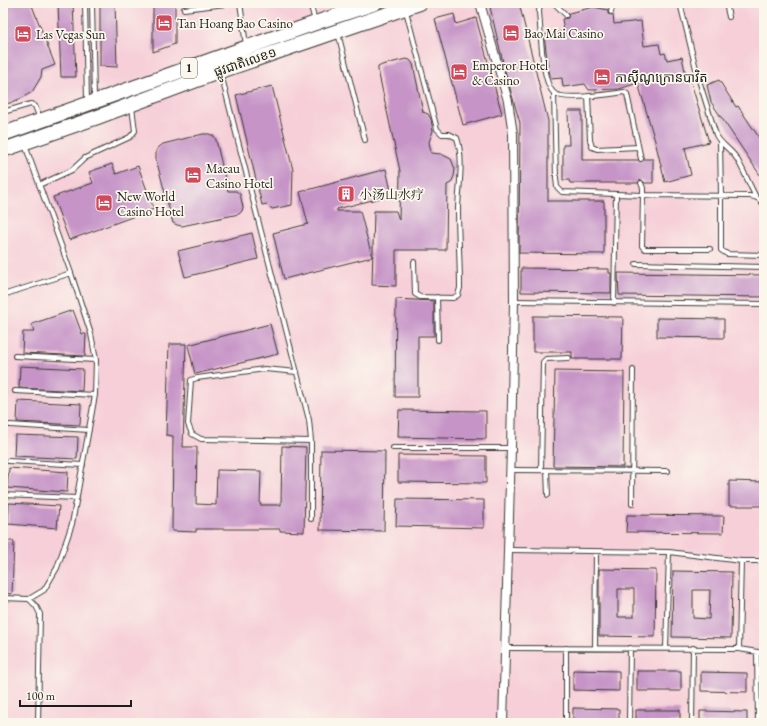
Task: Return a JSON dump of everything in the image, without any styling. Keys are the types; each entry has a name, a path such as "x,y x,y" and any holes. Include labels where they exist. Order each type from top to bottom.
{"highway":[{"name":"ផ្លូវជាតិលេខ១","path":"3,134 41,121 132,104 219,64 246,48 375,3"},
{"name":"ផ្លូវជាតិលេខ១","path":"3,150 91,111 219,64 319,37 420,3"}],"street":[{"path":"480,3 508,101 512,128 514,301 511,470 503,723"}],"lane":[{"path":"85,3 91,111"},
{"path":"91,111 92,3"},
{"path":"184,9 234,3"},
{"path":"240,3 246,48"},
{"path":"310,3 319,37"},
{"path":"540,3 539,12 545,72 549,86 554,94 557,187 562,192 756,197"},
{"path":"554,3 566,15"},
{"path":"611,12 613,3"},
{"path":"680,3 698,77 716,135 720,142 729,149 737,159 756,197 760,199 764,205"},
{"path":"726,3 729,16"},
{"path":"405,8 438,129 442,134 450,134 457,138 459,145 460,173 458,208 460,288 458,296 453,298 420,297 416,294 414,262"},
{"path":"337,31 365,140"},
{"path":"219,64 309,420 311,441 311,519"},
{"path":"554,94 561,96 588,96 624,92 627,94 641,160"},
{"path":"588,96 590,140 592,147 597,149 638,148"},
{"path":"3,112 31,104 35,106 41,121"},
{"path":"39,185 72,170 85,158 130,137 135,131 132,104"},
{"path":"3,598 29,598 44,590 57,568 72,524 95,395 96,360 91,334 71,273 24,142"},
{"path":"720,142 722,196 721,246 723,252 727,254 764,255"},
{"path":"641,183 643,188 642,246 645,249 710,249"},
{"path":"614,303 616,194"},
{"path":"636,264 764,267"},
{"path":"3,295 71,273"},
{"path":"437,297 438,340"},
{"path":"514,301 764,304"},
{"path":"15,356 96,360"},
{"path":"541,470 543,362 546,359 551,358 568,358"},
{"path":"297,372 265,369 191,380 188,424 192,434 201,439 311,441"},
{"path":"632,504 633,370"},
{"path":"15,390 95,395"},
{"path":"10,425 89,430"},
{"path":"393,448 511,448"},
{"path":"8,461 83,464"},
{"path":"511,470 668,471"},
{"path":"547,470 548,495"},
{"path":"3,495 77,498"},
{"path":"508,550 669,552 741,561 764,562"},
{"path":"595,648 596,552"},
{"path":"666,648 669,552"},
{"path":"739,649 741,561"},
{"path":"29,598 36,606 40,614 38,723"},
{"path":"505,648 693,648 739,649 764,653"},
{"path":"566,648 566,723"},
{"path":"629,723 630,648"},
{"path":"692,723 693,648"},
{"path":"757,653 758,723"}],"shaded area":[{"path":"3,3 764,3 764,723 3,723"}],"building":[{"name":"Las Vegas Sun","path":"11,3 31,3 55,65 42,70 41,77 32,92 10,103 3,104 3,6"},
{"path":"58,3 73,3 76,77 61,77"},
{"path":"100,3 115,3 117,67 100,66"},
{"name":"Tan Hoang Bao Casino","path":"153,3 175,3 175,44 153,52"},
{"path":"489,3 519,3 548,121 548,201 604,201 604,254 519,253 520,123 505,71"},
{"name":"កាស៊ីណូក្រោនបាវិត","path":"594,7 608,10 608,14 613,15 614,24 641,21 644,46 659,44 661,54 665,53 667,60 682,57 686,76 689,76 709,142 685,148 691,175 665,182 638,83 619,89 589,90 585,84 563,87 562,78 551,79 544,35 564,31 562,19 568,18 569,13"},
{"path":"454,14 456,24 476,18 502,114 463,125 435,19"},
{"path":"406,59 410,60 413,64 423,112 428,114 431,119 433,131 429,142 431,153 441,154 451,159 455,169 451,183 447,185 446,250 396,250 396,286 372,285 374,211 396,211 399,220 400,171 378,67"},
{"path":"719,80 736,107 738,106 764,145 764,181 711,102 707,85"},
{"path":"272,86 293,170 292,205 272,209 267,204 262,205 236,95"},
{"path":"568,111 582,111 582,160 638,160 641,162 644,159 653,159 653,183 645,183 641,180 638,183 570,183 569,180 563,180 563,145 569,145"},
{"name":"Macau Casino Hotel","path":"203,134 214,136 228,191 236,191 240,194 243,207 242,211 239,214 182,226 177,225 173,223 156,159 156,152 163,144"},
{"name":"New World Casino Hotel","path":"112,164 116,174 138,166 154,209 69,240 53,197 93,183 89,172"},
{"path":"386,169 392,195 337,209 337,211 360,211 372,257 284,279 273,233 308,224 300,192"},
{"path":"252,233 258,259 185,277 178,251"},
{"path":"521,268 609,269 609,273 611,273 611,293 521,292"},
{"path":"618,273 764,275 764,297 619,295"},
{"path":"396,299 434,301 434,336 418,336 418,397 395,397"},
{"path":"73,310 82,334 86,334 85,356 22,353 23,332 34,332 32,324"},
{"path":"533,316 623,317 622,359 572,359 572,352 533,352"},
{"path":"657,318 724,319 724,338 657,337"},
{"path":"270,324 278,354 195,374 188,345"},
{"path":"169,344 186,344 183,447 197,447 196,504 216,505 217,470 261,471 260,505 281,505 282,446 306,447 304,532 280,531 280,529 196,529 196,532 172,531 173,436 166,435"},
{"path":"20,366 83,369 82,391 19,388"},
{"path":"555,371 624,372 623,467 553,466"},
{"path":"18,401 81,404 80,425 17,422"},
{"path":"399,410 486,411 486,439 398,437"},
{"path":"15,435 78,437 77,459 14,456"},
{"path":"321,450 385,451 384,531 320,530"},
{"path":"398,455 486,456 486,483 398,482"},
{"path":"9,468 68,472 67,492 7,488"},
{"path":"729,481 764,482 764,506 729,506"},
{"path":"397,499 484,500 484,528 396,526"},
{"path":"9,503 59,506 57,528 8,524"},
{"path":"627,515 724,516 723,533 626,532"},
{"path":"3,541 14,541 12,594 3,593"},
{"path":"599,569 656,570 655,637 599,636","holes":["618,589 634,589 634,617 618,617"]},
{"path":"673,571 732,572 731,638 672,637","holes":["693,590 710,590 709,619 693,618"]},
{"path":"573,670 619,671 619,691 573,690"},
{"path":"637,671 681,671 681,691 637,691"},
{"path":"701,672 747,673 747,692 701,691"},
{"path":"573,708 619,709 619,723 573,723"},
{"path":"636,710 680,710 680,723 636,723"},
{"path":"700,711 747,712 747,723 700,723"}],"place":[{"name":"Tan Hoang Bao Casino","path":"164,23"},
{"name":"Bao Mai Casino","path":"511,33"},
{"name":"Las Vegas Sun","path":"23,34"},
{"name":"Emperor Hotel & Casino","path":"459,72"},
{"name":"កាស៊ីណូក្រោនបាវិត","path":"602,77"},
{"name":"Macau Casino Hotel","path":"193,175"},
{"name":"小汤山水疗","path":"346,194"},
{"name":"New World Casino Hotel","path":"104,203"}]}
